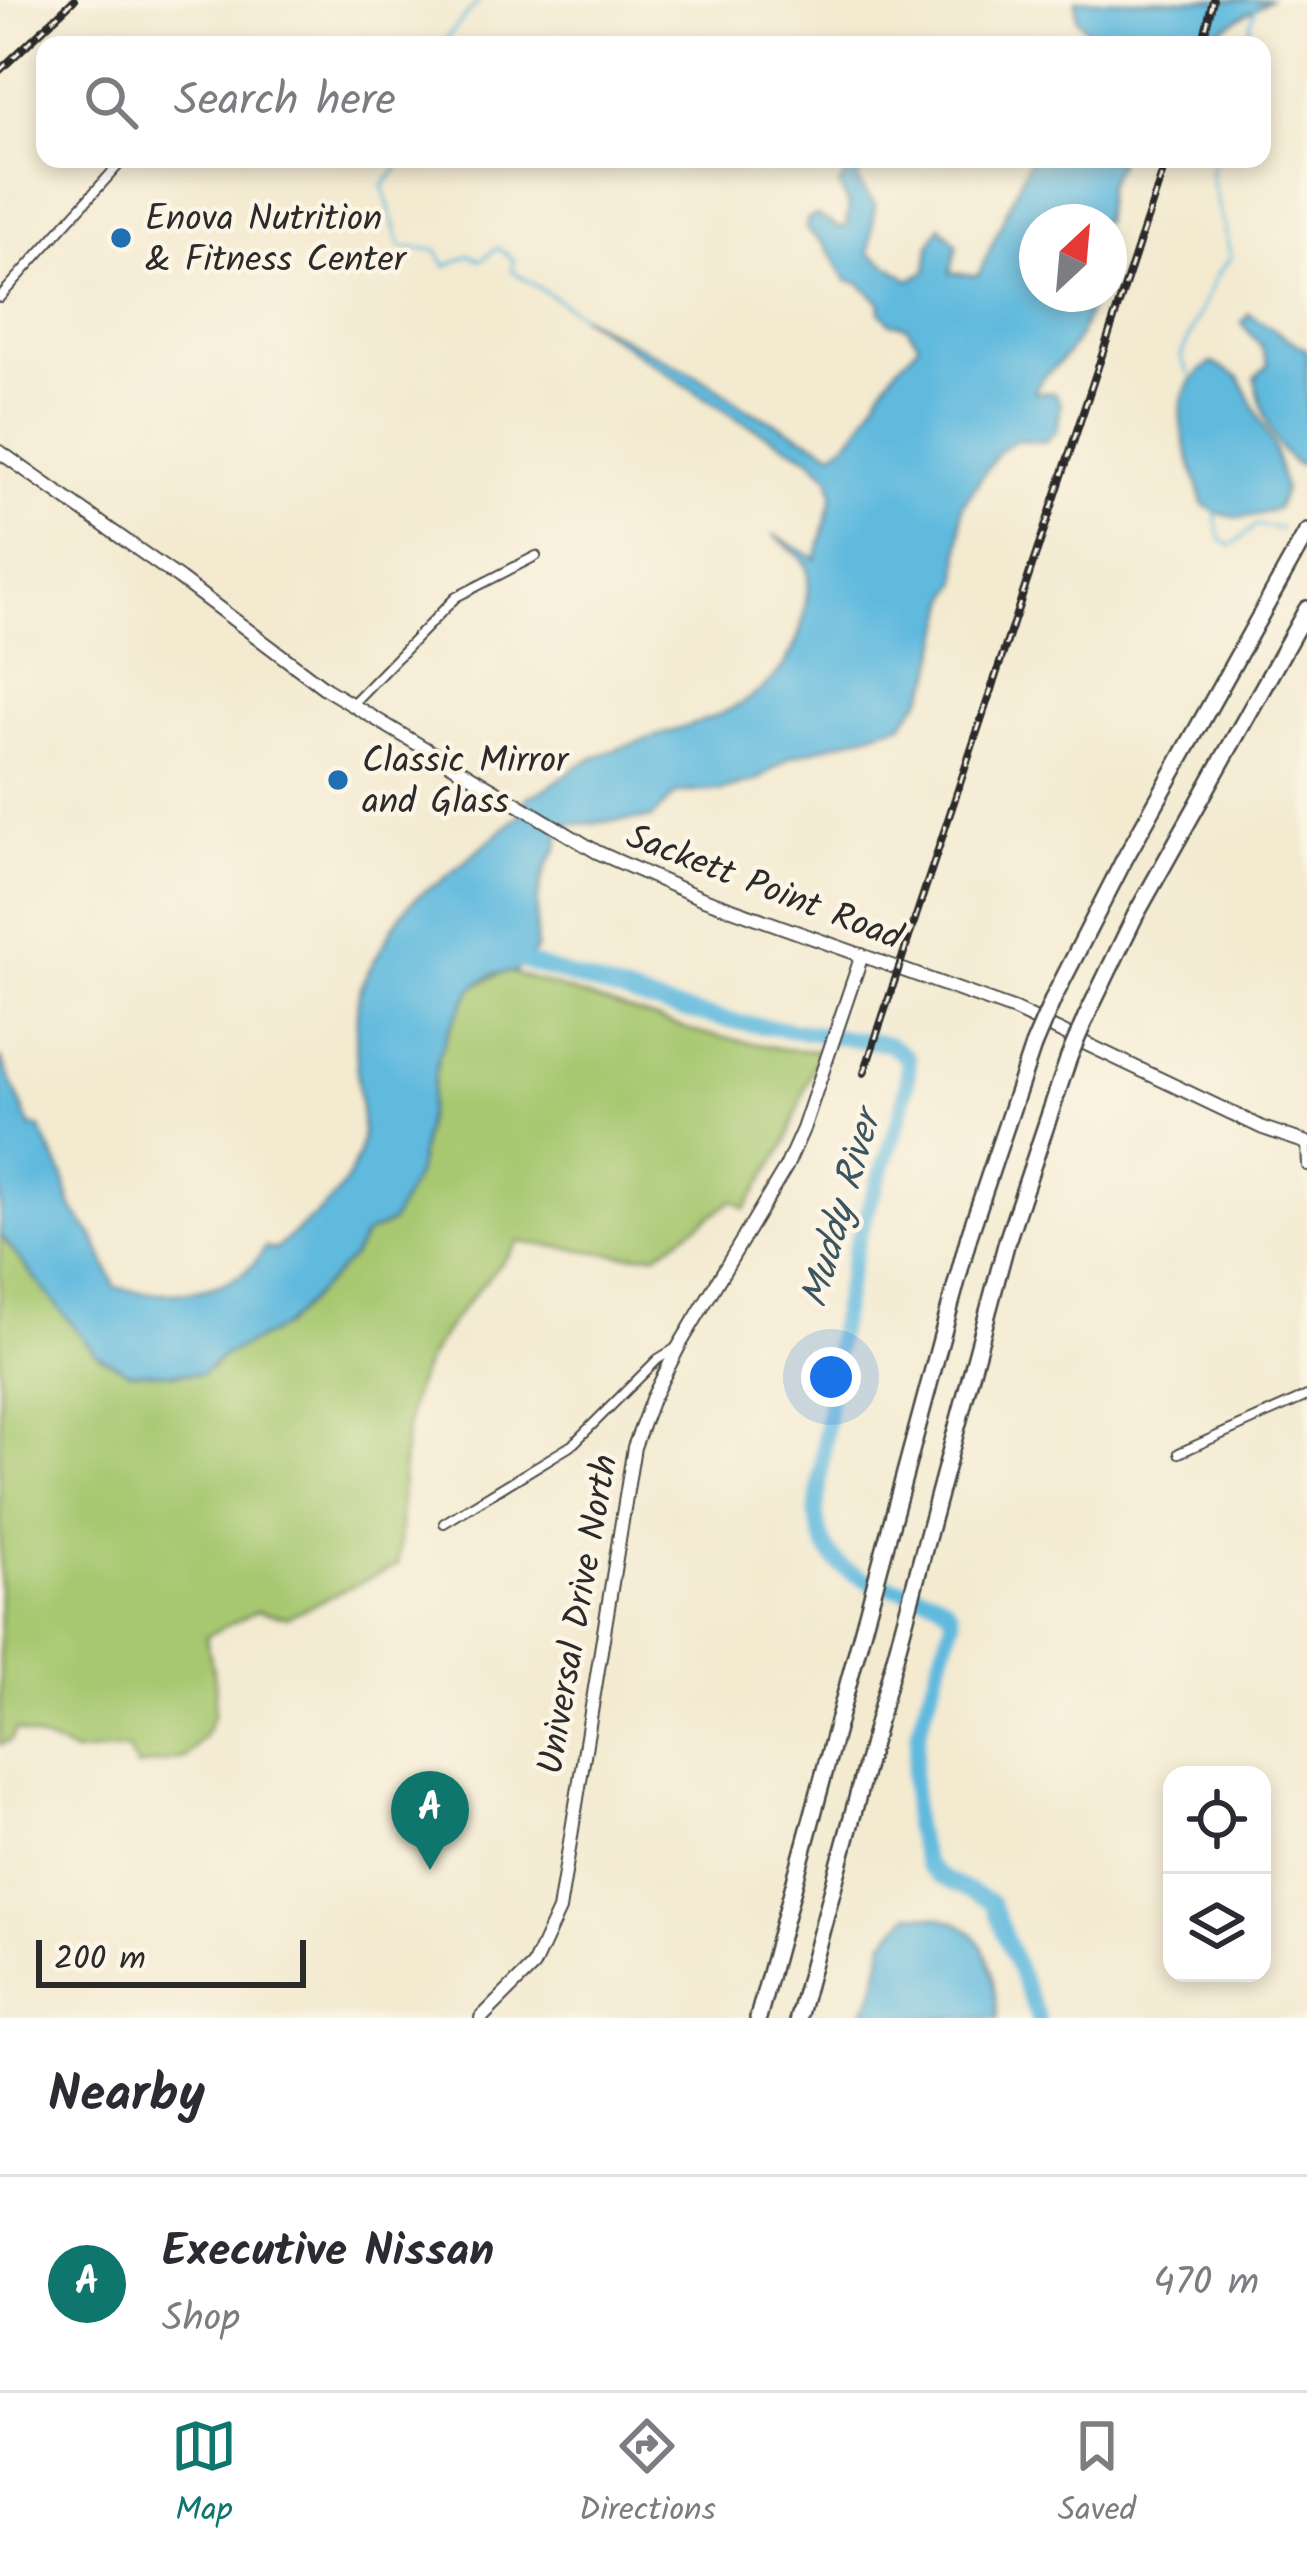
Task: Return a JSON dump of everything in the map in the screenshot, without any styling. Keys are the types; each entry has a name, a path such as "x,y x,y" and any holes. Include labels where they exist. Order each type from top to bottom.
{"highway":[{"path":"758,2018 980,1197 1033,1046 1124,860 1307,532"},
{"path":"798,2018 1019,1196 1069,1057 1136,916 1307,610"}],"street":[{"path":"0,297 116,168"},
{"name":"Sackett Point Road","path":"0,452 351,705 562,832 661,882 1015,1010 1263,1128 1307,1143"},
{"path":"351,705 456,597 536,556"},
{"name":"Universal Drive North","path":"481,2018 533,1966 556,1918 634,1447 679,1346 786,1167 862,956"},
{"path":"1307,1143 1307,1166"},
{"path":"444,1523 572,1445 658,1359 679,1346"},
{"path":"1179,1453 1307,1396"}],"green space":[{"path":"506,971 700,1033 819,1051 785,1145 745,1209 733,1200 657,1254 621,1255 519,1242 458,1314 421,1374 406,1436 398,1565 287,1617 257,1611 206,1636 216,1685 214,1714 206,1733 185,1758 137,1767 127,1749 75,1753 16,1730 11,1740 0,1745 0,1235 99,1356 129,1372 174,1375 211,1369 221,1357 284,1326 353,1256 365,1235 390,1223 416,1175 438,1058 449,1029 471,988"}],"water":[{"path":"1076,0 1269,0 1211,36 1092,36 1077,18"},
{"path":"852,168 860,168 858,182 875,205 869,253 910,280 926,271 930,245 940,226 957,245 950,273 978,276 1026,168 1116,168 1105,204 1019,204 1019,312 1088,312 1073,345 1034,392 1054,393 1061,403 1057,430 1044,442 1016,440 999,451 962,506 958,583 950,597 932,677 902,724 790,757 758,780 723,790 677,793 651,818 566,825 541,883 536,950 515,972 495,973 472,988 449,1029 438,1058 416,1175 392,1221 365,1235 353,1256 284,1326 221,1357 202,1374 129,1372 96,1354 0,1235 0,1056 31,1127 39,1127 63,1175 72,1208 94,1237 115,1287 177,1293 198,1291 238,1276 265,1247 275,1250 324,1208 351,1172 362,1131 356,1046 360,992 407,907 519,816 527,797 587,761 721,714 776,676 794,647 805,609 808,573 802,559 773,534 816,559 833,494 830,477 810,458 736,418 579,315 834,452 863,423 890,376 919,343 906,326 891,323 880,312 881,303 859,283 847,281 825,245 806,229 807,220 816,215 840,228 846,226 849,207 839,185"},
{"path":"1249,314 1307,350 1307,462 1297,465 1288,458 1269,426 1255,378 1268,365 1262,348 1242,323"},
{"path":"1212,363 1239,377 1274,447 1284,490 1277,508 1239,517 1203,504 1181,409 1195,377"},
{"path":"909,1914 954,1922 979,1942 991,1974 998,2018 860,2018 874,1992 885,1941"}],"waterway":[{"path":"448,36 480,0"},
{"path":"1248,36 1255,9 1251,0"},
{"path":"398,168 383,186 401,247 436,250 446,266 469,255 481,260 498,248 513,259 513,271 579,314"},
{"path":"1189,375 1181,356 1216,276 1231,257 1211,168"},
{"path":"1215,510 1220,539 1231,546 1257,525 1280,529"},
{"name":"Muddy River","path":"509,957 668,1007 741,1023 889,1044 908,1058 904,1102 848,1279 816,1512 824,1544 840,1565 861,1578 929,1596 945,1605 953,1620 919,1729 913,1774 914,1826 926,1865 938,1876 991,1902 1038,2018"}],"railway":[{"path":"0,70 74,0"},
{"path":"1204,36 1213,0"},
{"path":"864,1073 1164,168"}],"place":[{"name":"Enova Nutrition & Fitness Center","path":"121,238"},
{"name":"Classic Mirror and Glass","path":"338,780"},
{"name":"Executive Nissan","path":"430,1870"}]}
